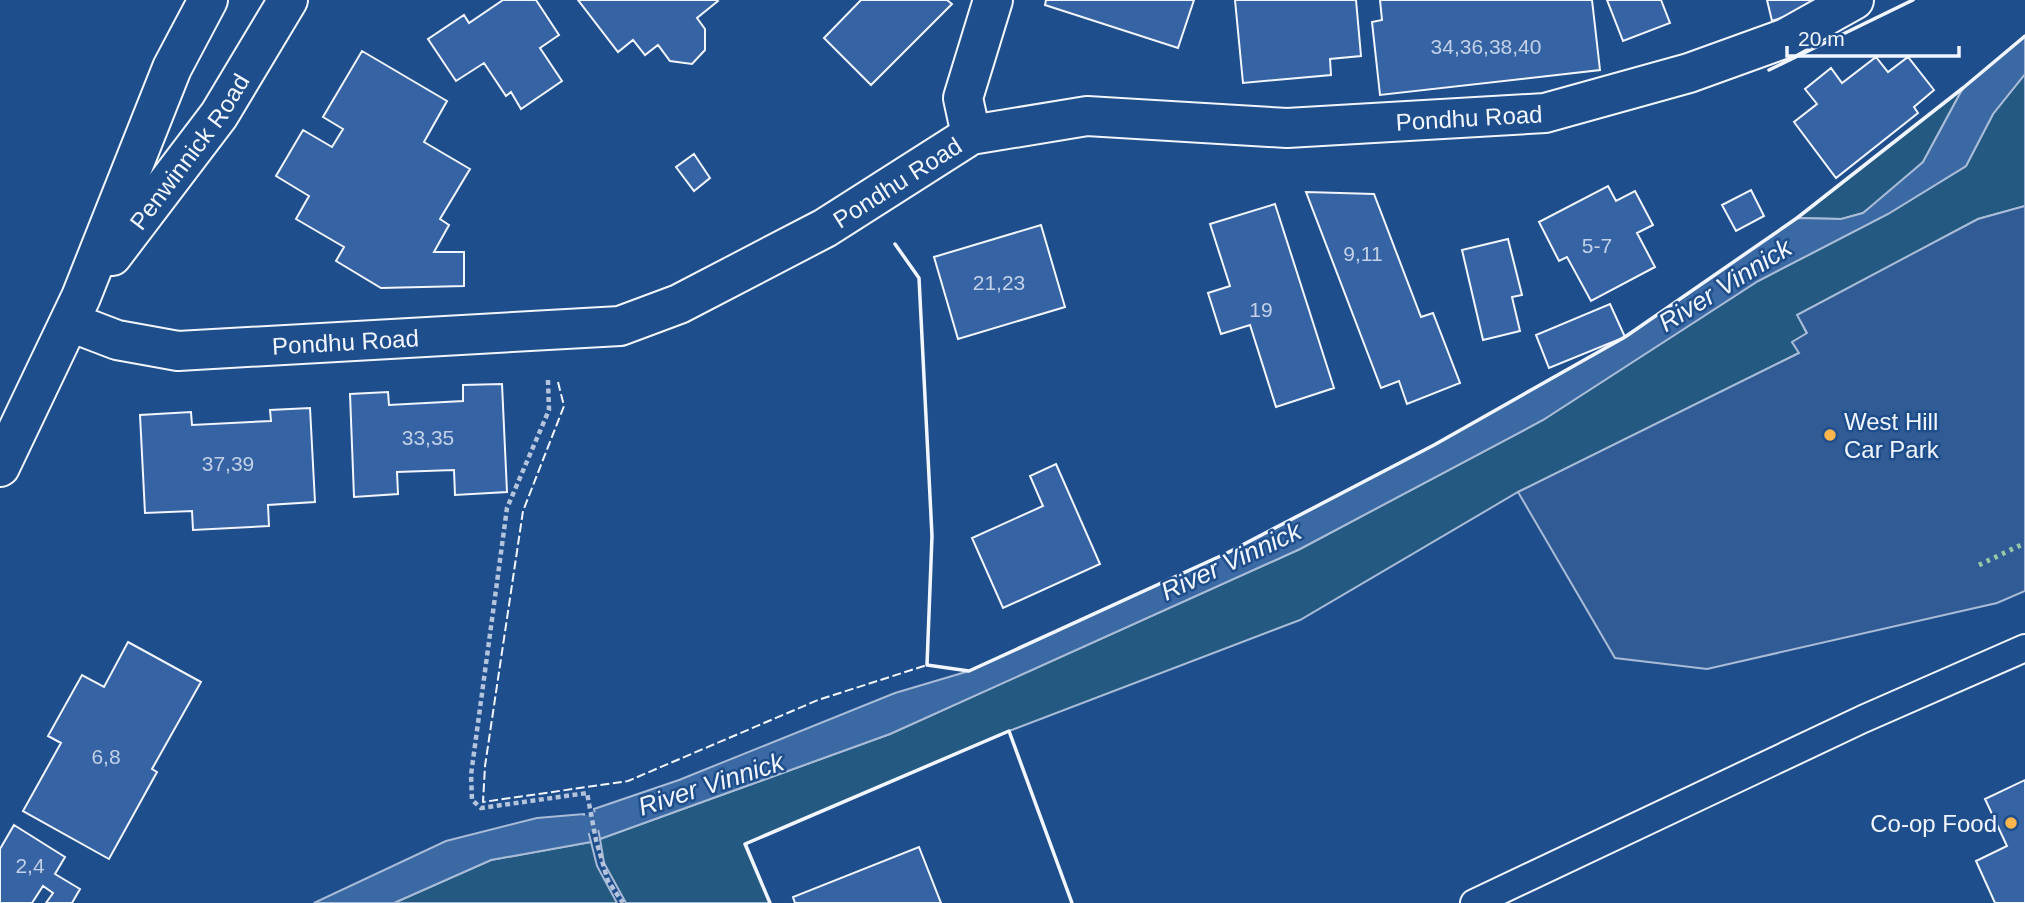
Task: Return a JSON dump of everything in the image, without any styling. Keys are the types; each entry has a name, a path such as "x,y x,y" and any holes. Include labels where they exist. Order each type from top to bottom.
{"main road":[{"name":"Penwinnick Road","path":"0,467 76,309 172,68 208,0"},
{"name":"Penwinnick Road","path":"76,309 219,116 288,0"},
{"path":"971,135 963,98 993,0"},
{"name":"Pondhu Road","path":"76,309 117,341 177,351 620,326 679,303 825,228 971,135 1087,116 1287,128 1545,113 1689,74 1786,38 1854,0"}],"lane":[{"path":"1475,903 1863,719 2025,648"}],"path":[{"path":"539,331 548,367 549,410 507,508 471,775 472,800 481,808 587,793 596,841 608,881 623,903"}],"shaded area":[{"path":"2025,74 2025,206 1978,219 1798,315 1807,334 1793,342 1799,353 1518,492 1300,620 1009,731 746,844 770,903 626,903 604,863 600,839 890,734 1300,549 1543,420 1758,281 1888,214 1966,166 1993,114"},
{"path":"1963,88 1923,162 1892,191 1863,213 1842,219 1797,218"},
{"name":"West Hill Car Park","path":"2025,206 2025,591 1997,603 1707,669 1615,658 1518,492 1799,353 1792,342 1807,333 1797,315 1978,219"},
{"path":"591,842 597,866 617,903 394,903 491,860"}],"water":[{"path":"2025,36 2025,74 1993,114 1966,166 1888,214 1758,281 1543,420 1300,549 890,734 600,839 594,809 679,780 895,693 969,671 1227,553 1434,445 1625,337 1797,218 1841,219 1863,213 1923,162 1963,88"},
{"path":"584,814 591,842 491,860 394,903 314,903 446,841 537,818"}],"building":[{"path":"503,0 536,0 559,35 540,48 562,81 521,109 511,92 506,96 484,63 456,81 428,39 464,15 469,23"},
{"path":"578,0 718,1 697,18 705,29 705,50 692,64 670,61 658,45 645,55 633,40 618,52"},
{"path":"861,0 947,0 952,4 871,85 824,38"},
{"path":"1046,0 1194,0 1178,48 1045,5"},
{"path":"1235,0 1356,0 1361,56 1330,59 1331,75 1243,83"},
{"path":"1380,0 1592,0 1600,70 1380,95 1372,22 1382,20"},
{"path":"1607,0 1661,0 1670,23 1623,41"},
{"path":"1767,0 1815,0 1818,5 1772,21"},
{"path":"362,51 447,101 424,142 470,169 440,219 449,225 434,252 464,252 464,286 381,288 336,261 344,247 296,219 309,196 276,176 303,130 332,147 343,129 323,117"},
{"path":"1876,57 1888,72 1908,57 1934,90 1914,107 1918,113 1836,178 1794,122 1817,104 1805,89 1831,68 1842,83"},
{"path":"694,154 710,178 694,191 676,167"},
{"path":"1608,186 1616,201 1635,191 1653,225 1637,233 1655,267 1591,301 1567,257 1559,261 1539,222"},
{"path":"1751,190 1764,216 1736,231 1722,205"},
{"path":"1306,192 1374,194 1421,317 1433,313 1460,383 1407,404 1399,381 1381,388"},
{"path":"1275,204 1334,388 1276,407 1250,325 1221,334 1208,293 1230,286 1210,224"},
{"path":"1041,225 1065,307 958,339 934,257"},
{"path":"1508,239 1522,295 1512,297 1520,331 1483,340 1462,250"},
{"path":"1610,304 1625,337 1549,368 1536,335"},
{"path":"502,384 507,492 455,495 454,470 397,472 398,494 354,497 350,394 388,392 389,405 463,401 463,385"},
{"path":"310,408 315,502 268,505 269,526 193,530 192,511 145,513 140,415 191,412 192,425 271,421 270,410"},
{"path":"1056,464 1100,564 1003,608 972,538 1043,506 1030,476"},
{"path":"128,642 201,682 152,769 157,772 109,859 23,811 61,743 48,736 82,675 104,687"},
{"name":"Co-op Food","path":"2025,780 2025,903 1995,903 1976,861 2007,846 1985,799"},
{"path":"14,825 65,857 55,874 80,889 72,903 46,903 53,893 43,886 32,903 0,903 0,849"},
{"path":"919,847 941,903 795,903 793,897"}],"waterway":[{"name":"River Vinnick","path":"566,831 619,814"}],"hedge":[{"path":"1979,565 2025,543"}],"fence":[{"path":"558,382 564,406 523,511 485,766 483,802 628,781 818,700 927,665"}],"wall":[{"path":"1769,70 1913,0"},
{"path":"895,244 919,278 932,536 927,665 969,671 1227,553 1434,445 1625,337 1797,218 2025,36"},
{"path":"770,903 745,844 1009,731 1072,903"}],"place":[{"name":"West Hill Car Park","path":"1830,435"},
{"name":"Co-op Food","path":"2011,823"}]}
